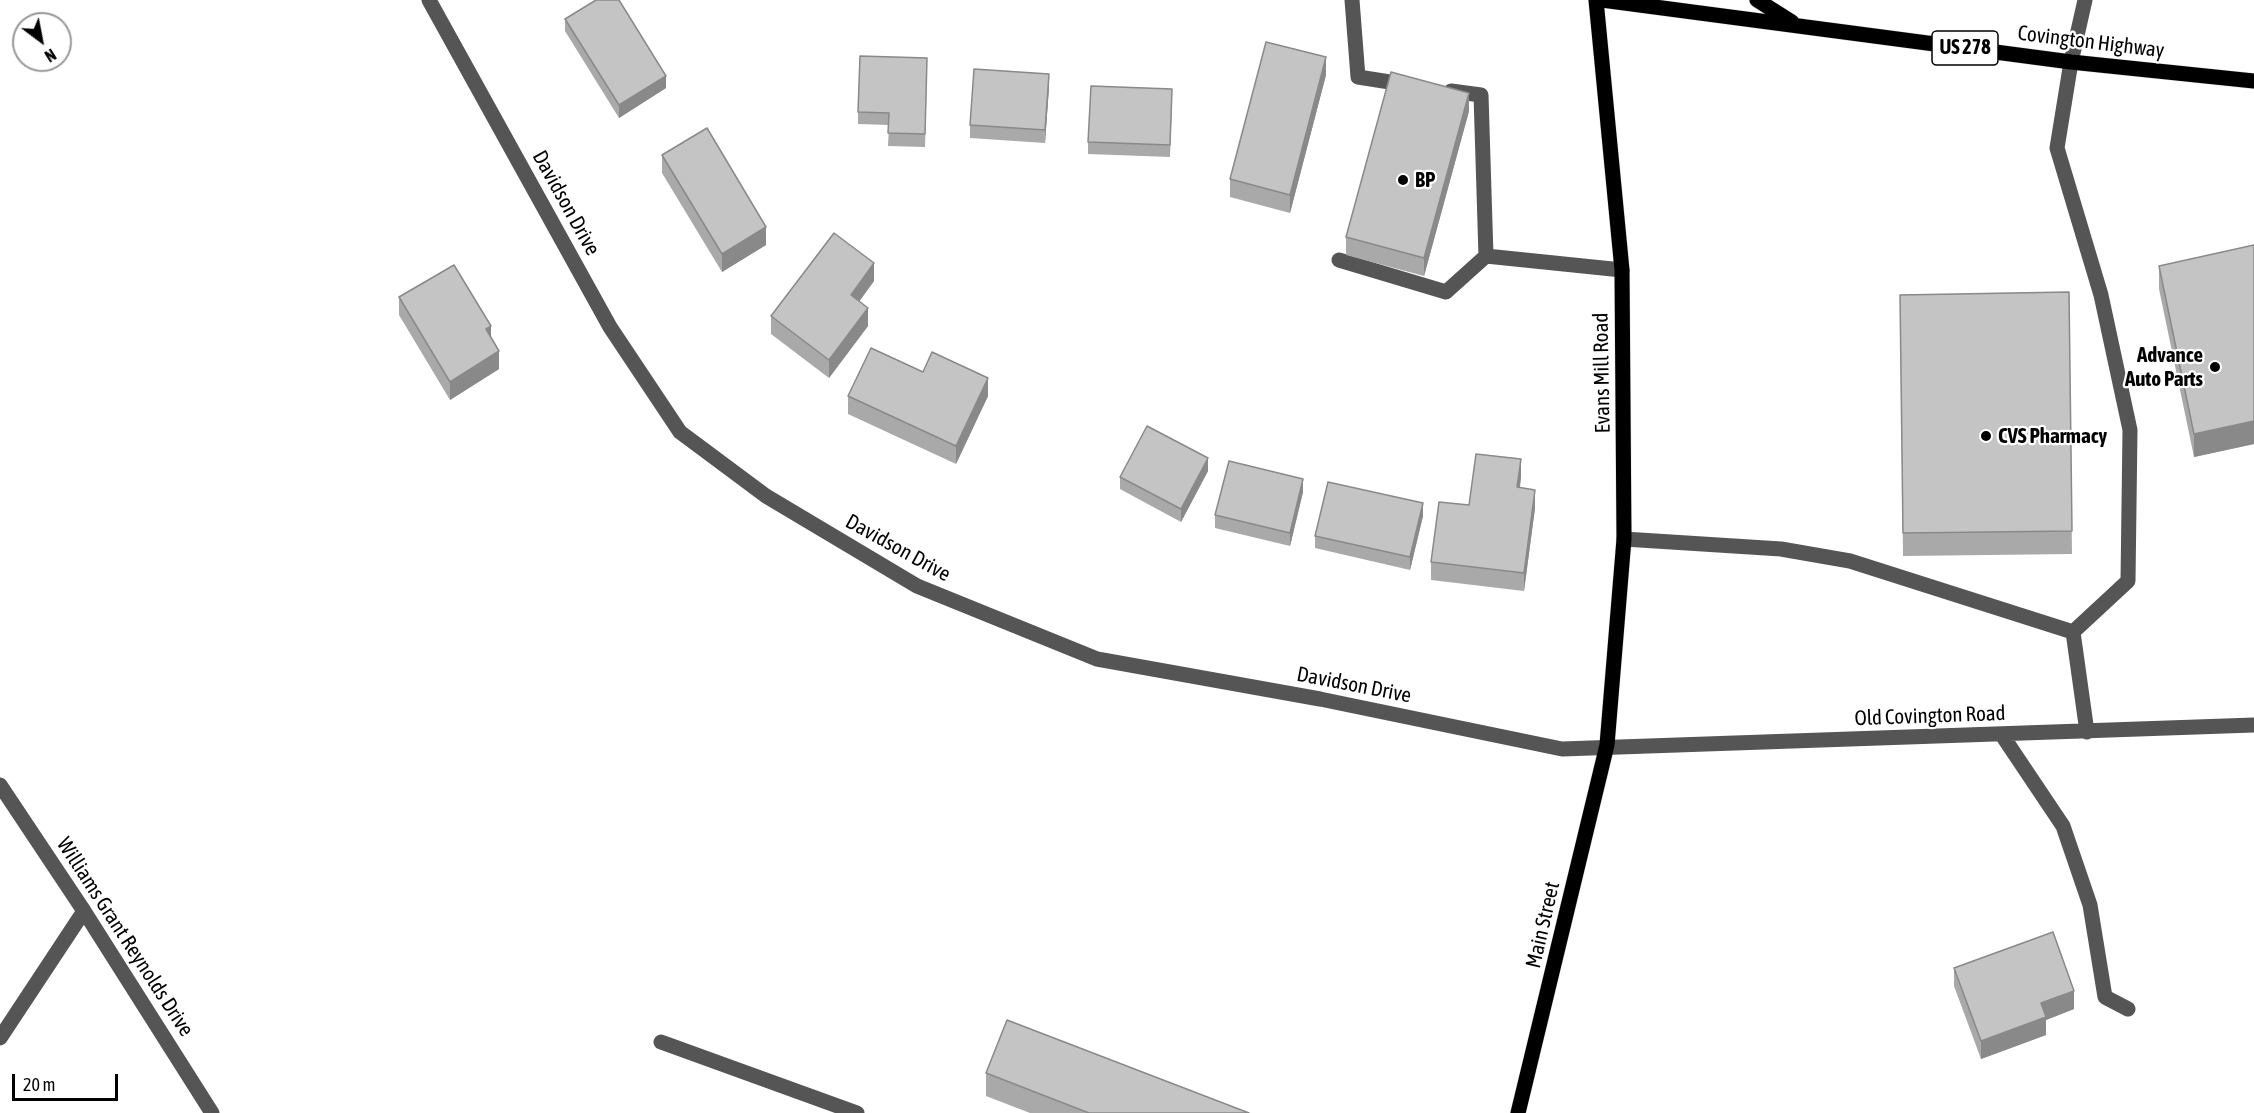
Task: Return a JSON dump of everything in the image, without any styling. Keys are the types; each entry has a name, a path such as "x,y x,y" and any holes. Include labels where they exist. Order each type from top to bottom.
{"main road":[{"name":"Evans Mill Road","path":"1596,0 1622,270 1624,539 1607,745"},
{"name":"Covington Highway","path":"1602,0 2071,62 2254,81"},
{"path":"1757,0 1797,25"},
{"name":"Main Street","path":"1518,1113 1607,745"}],"street":[{"name":"Davidson Drive","path":"429,0 610,327 680,432 766,496 917,586 1097,658 1320,699 1562,749 1607,745"},
{"path":"1352,0 1358,77 1480,95 1486,256"},
{"path":"2073,632 2128,581 2130,430 2101,295 2057,148 2071,62 2085,0"},
{"path":"1339,260 1446,292 1486,256 1622,270"},
{"path":"1624,539 1781,549 1850,561 2073,632"},
{"path":"2073,632 2087,732"},
{"name":"Old Covington Road","path":"1607,745 2002,735 2254,725"},
{"path":"2002,735 2063,826 2090,905 2105,997 2128,1009"},
{"name":"Williams Grant Reynolds Drive","path":"0,785 84,910 212,1113"},
{"path":"0,1038 84,910"},
{"path":"661,1042 857,1113"}],"building":[{"path":"596,0 619,0 666,76 619,105 565,19"},
{"path":"1266,42 1326,57 1290,195 1230,179"},
{"path":"860,56 927,58 925,134 888,133 889,113 858,112"},
{"path":"974,69 1049,74 1045,130 970,125"},
{"path":"1391,72 1469,93 1424,258 1346,237"},
{"path":"1091,86 1172,89 1170,145 1088,142"},
{"path":"707,128 766,227 722,254 662,155"},
{"path":"834,233 874,263 851,295 868,308 829,360 771,316"},
{"name":"Advance Auto Parts","path":"2254,245 2254,421 2194,434 2159,266"},
{"path":"454,265 491,326 486,329 499,351 450,382 399,297"},
{"name":"CVS Pharmacy","path":"2069,292 2072,531 1903,533 1900,295"},
{"path":"871,348 923,372 932,352 988,378 956,446 848,396"},
{"path":"1147,426 1208,458 1181,509 1120,477"},
{"path":"1476,454 1521,459 1517,487 1535,490 1524,573 1431,562 1439,502 1469,505"},
{"path":"1229,461 1303,479 1290,533 1215,515"},
{"path":"1328,482 1423,503 1410,557 1315,536"},
{"path":"2053,932 2074,991 2041,1003 2046,1017 1981,1041 1954,968"},
{"path":"1007,1020 1249,1113 1089,1113 986,1073"}],"place":[{"name":"BP","path":"1403,180"},
{"name":"Advance Auto Parts","path":"2215,367"},
{"name":"CVS Pharmacy","path":"1986,436"}]}
